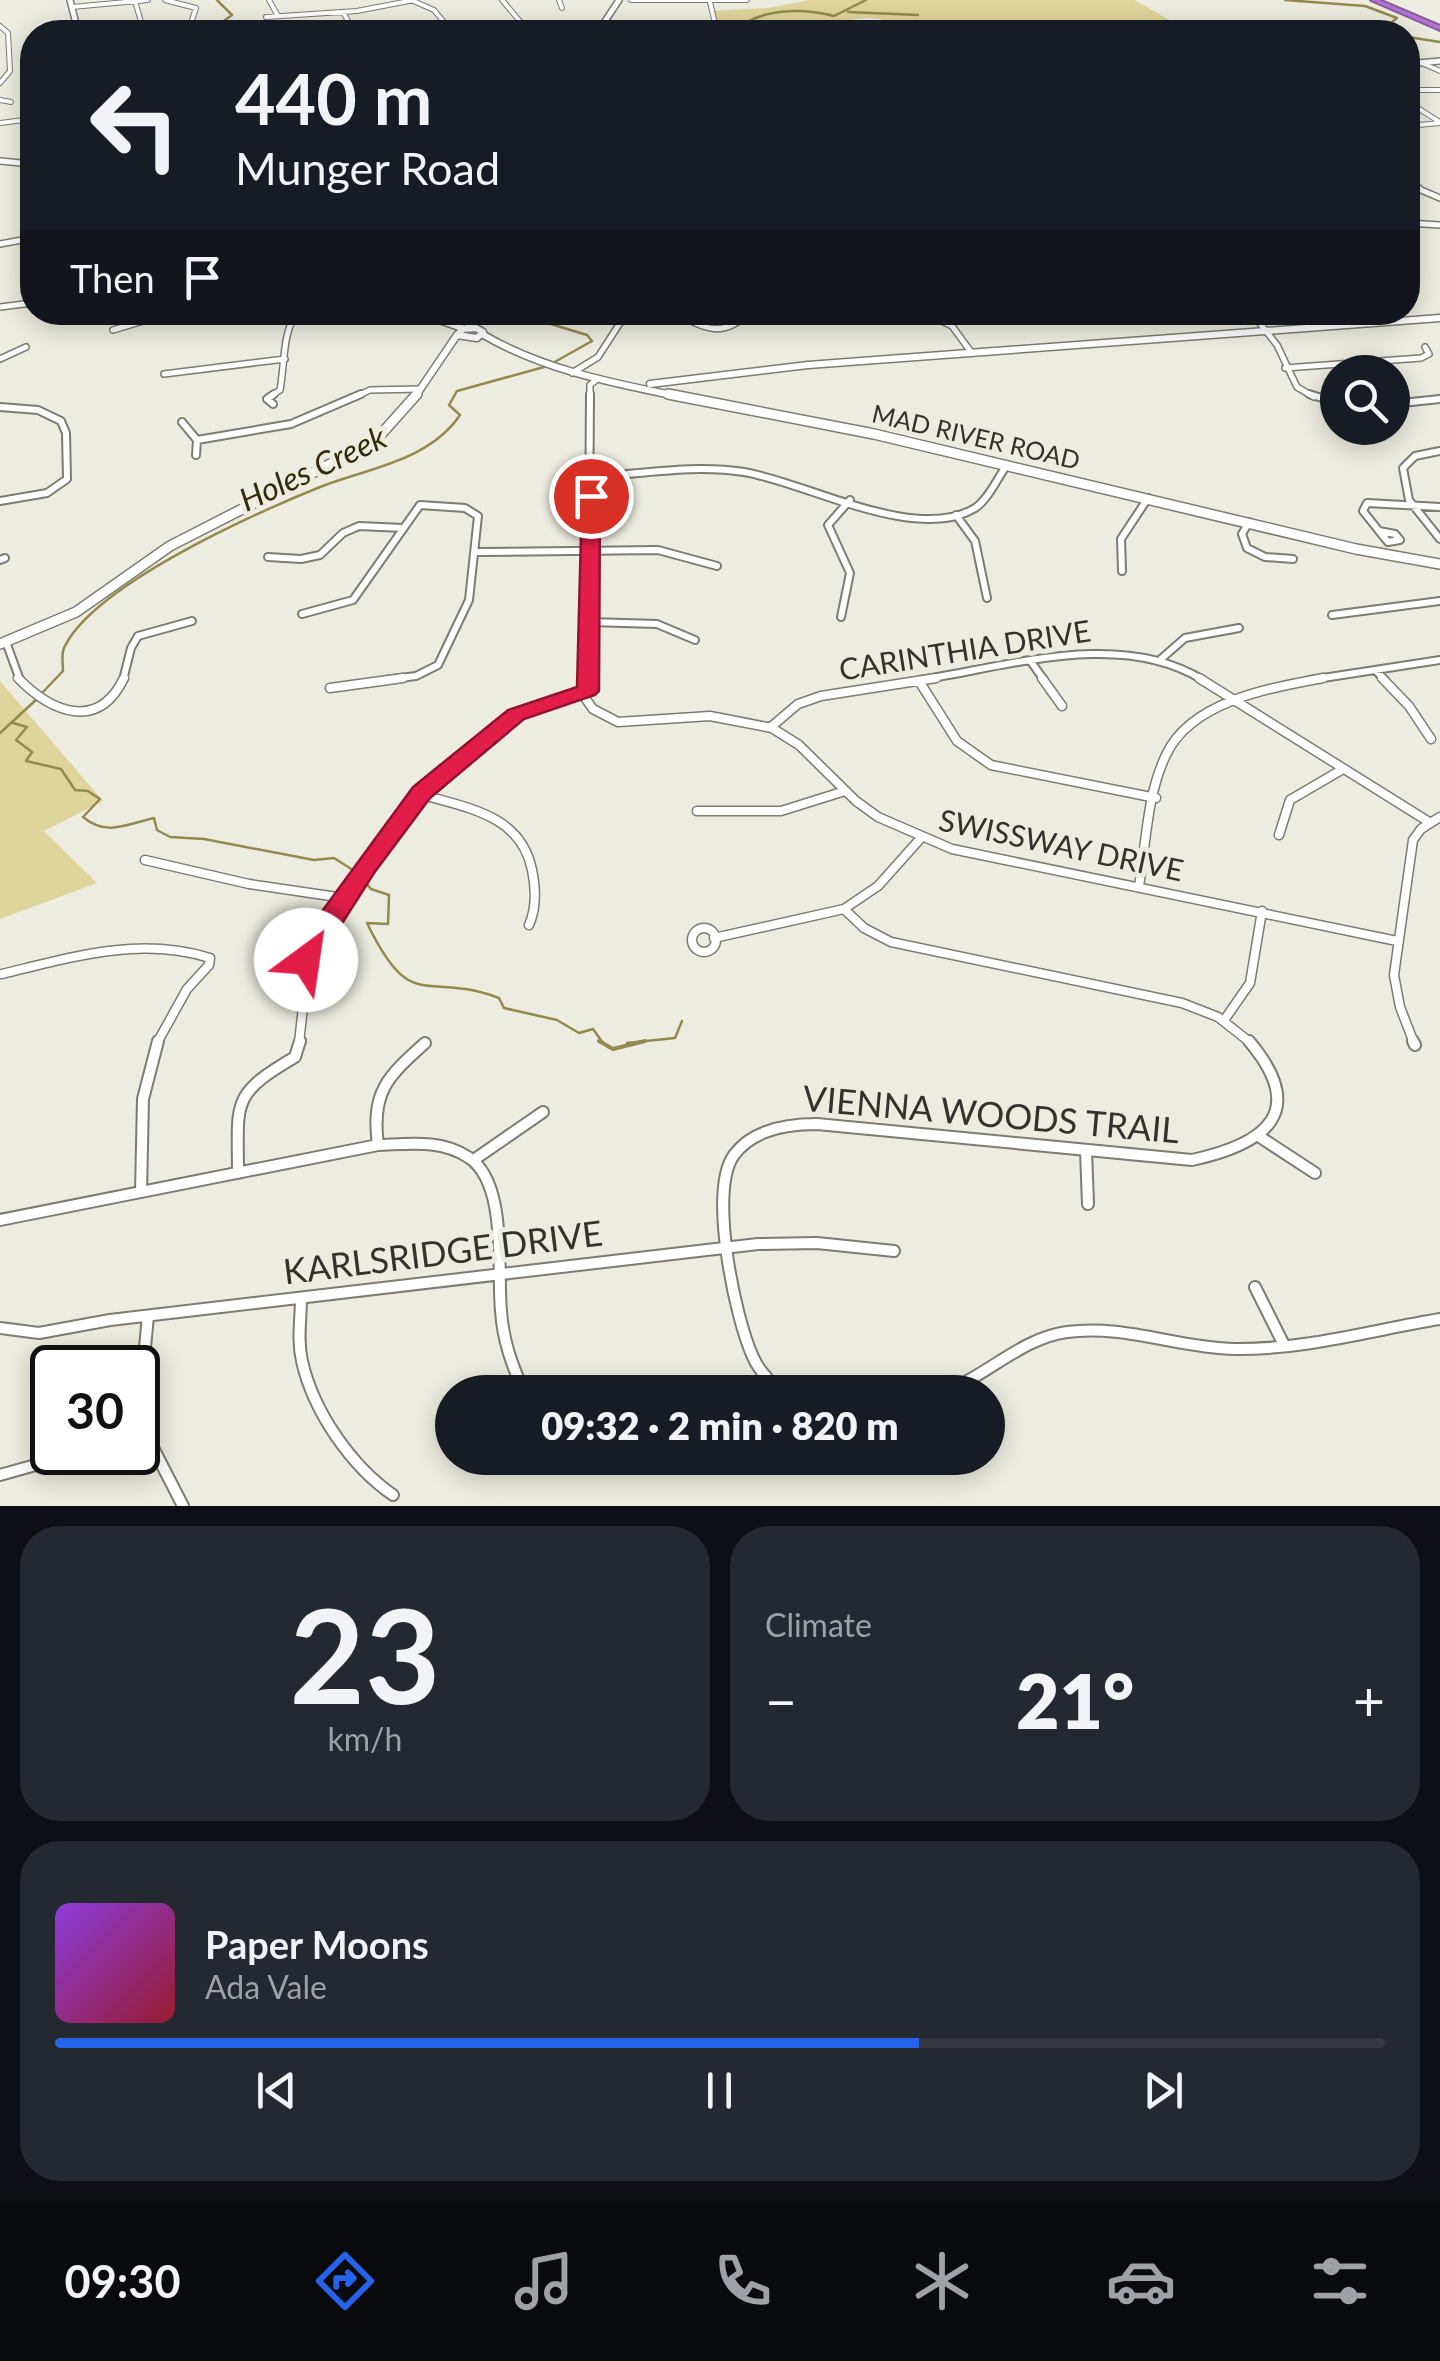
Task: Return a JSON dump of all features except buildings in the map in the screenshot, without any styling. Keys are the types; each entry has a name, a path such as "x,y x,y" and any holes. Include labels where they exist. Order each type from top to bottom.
{"highway":[{"path":"1374,0 1440,25"},
{"path":"1388,0 1440,25"}],"street":[{"path":"71,4 148,0"},
{"path":"165,0 196,8 192,20"},
{"path":"269,0 278,16"},
{"path":"266,17 343,12 412,0 434,10 442,20"},
{"path":"502,0 519,20"},
{"path":"559,0 562,8"},
{"path":"631,0 746,0"},
{"path":"343,12 347,20"},
{"path":"0,26 8,33 10,68 0,82"},
{"path":"1421,62 1440,61"},
{"path":"1421,62 1440,71"},
{"path":"0,100 12,102"},
{"path":"113,330 130,325"},
{"path":"273,404 267,399 278,392 288,325"},
{"path":"448,325 461,331 481,331"},
{"path":"192,621 138,636 128,652 126,676 101,709 72,713 19,679 3,643 76,612 180,540 366,447 386,432 467,325"},
{"path":"480,325 481,331"},
{"path":"572,373 598,357 619,325"},
{"path":"694,325 711,332 735,325"},
{"path":"951,325 971,352"},
{"path":"1260,325 1280,349 1285,368 1305,393 1320,398"},
{"path":"629,385 971,352 1337,325"},
{"name":"MAD RIVER ROAD","path":"461,331 470,339 596,380 842,427 1356,549 1440,564"},
{"path":"451,348 481,331"},
{"name":"MAD RIVER ROAD","path":"481,331 504,347"},
{"path":"0,359 26,346"},
{"path":"1285,368 1420,358 1429,354 1424,347"},
{"path":"164,374 285,358"},
{"path":"238,1173 240,1102 256,1080 295,1058 301,1039 306,960 344,898 420,794 516,714 583,695 588,689 590,385 596,380"},
{"path":"197,440 291,424 370,390 420,389"},
{"path":"1410,402 1440,399"},
{"path":"0,407 38,410 61,421 66,433 69,473 66,482 54,490 0,501"},
{"path":"182,422 197,440 196,455"},
{"path":"1440,451 1421,454 1405,464 1406,492 1440,540"},
{"path":"592,477 674,469 743,472 908,516 956,515 982,503 1006,465"},
{"path":"1122,572 1121,539 1148,498"},
{"path":"841,617 852,574 846,558 829,536 828,526 850,500"},
{"path":"1376,530 1364,504 1382,501 1440,507"},
{"path":"302,614 353,600 420,506 474,512 478,516 469,600 438,665 416,676 330,688"},
{"path":"956,515 975,541 987,598"},
{"path":"1249,522 1242,534 1247,548 1265,557 1293,559"},
{"path":"1426,522 1440,531"},
{"path":"268,557 320,555 344,533 359,526 403,528"},
{"path":"476,552 674,552 717,566"},
{"path":"1332,614 1440,601"},
{"path":"590,622 652,622 680,630 694,640"},
{"path":"1161,659 1186,638 1240,628"},
{"name":"CARINTHIA DRIVE","path":"771,727 812,698 1105,652 1161,659 1429,822"},
{"path":"1139,886 1165,757 1178,736 1204,716 1278,686 1440,660"},
{"path":"1032,663 1062,706"},
{"path":"1376,671 1409,706 1431,739"},
{"path":"919,681 957,741 980,760 1012,772 1156,798"},
{"name":"SWISSWAY DRIVE","path":"583,695 596,713 622,723 705,716 771,727 810,750 846,791 876,816 920,839 971,854 1398,941"},
{"path":"1279,835 1286,806 1296,794 1342,769"},
{"path":"697,811 781,811 846,791"},
{"path":"420,794 492,816 523,837 531,854 536,905 529,925"},
{"path":"1415,1045 1397,995 1398,941 1411,846 1416,834 1440,817"},
{"path":"714,938 844,909 878,886 920,839"},
{"path":"145,860 249,884 344,898"},
{"path":"844,909 864,928 892,942 1182,1004 1225,1019 1260,1050 1274,1073 1276,1110 1260,1137 1315,1173"},
{"path":"1225,1019 1245,1000 1253,983 1262,911"},
{"path":"2,974 128,948 153,947 210,958 209,965 176,1006 148,1062 138,1122 140,1192"},
{"path":"378,1144 373,1116 378,1090 424,1043"},
{"path":"476,1160 543,1112"},
{"name":"VIENNA WOODS TRAIL","path":"765,1375 750,1352 721,1193 724,1171 745,1144 772,1129 817,1124 1192,1160 1223,1156 1260,1137"},
{"path":"0,1220 378,1144 436,1141 476,1160 494,1189 506,1356 516,1375"},
{"path":"1086,1151 1088,1204"},
{"name":"KARLSRIDGE DRIVE","path":"0,1328 39,1334 148,1316 730,1247 818,1243 894,1251"},
{"path":"1255,1286 1283,1344"},
{"path":"302,1298 300,1349 307,1378 360,1468 380,1488 393,1494"},
{"path":"144,1345 148,1316"},
{"path":"986,1375 1032,1344 1068,1332 1114,1333 1227,1348 1283,1344 1440,1319"},
{"path":"160,1464 183,1506"},
{"path":"0,1475 30,1467"}],"shaded area":[{"path":"809,0 1134,0 1170,20 714,20 712,11 769,8"},
{"path":"0,681 103,801 44,831 97,883 0,919"}],"waterway":[{"path":"217,0 232,15 225,20"},
{"path":"751,20 789,11 834,16 866,0"},
{"path":"1285,0 1365,6 1397,18 1394,20"},
{"path":"848,12 918,15"},
{"path":"1420,39 1440,42"},
{"name":"Holes Creek","path":"551,364 592,341 587,335 554,325"},
{"name":"Holes Creek","path":"42,693 63,671 64,648 81,624 141,576 257,514 415,453 447,431 460,415 449,405 457,391 544,367"},
{"name":"Holes Creek","path":"0,733 37,699"},
{"path":"13,723 27,727 16,740 32,752 26,761 61,769 75,790 88,791 100,799 83,817 92,823 109,828 154,818 157,830 170,837 204,839 314,860 334,858 356,872"},
{"path":"364,881 371,889 389,895 388,924 367,923 396,970 409,980 499,998 504,1008 557,1020 579,1033 593,1029 603,1043"},
{"path":"644,1041 675,1038 682,1021"},
{"path":"599,1041 613,1049 644,1041"},
{"path":"627,1043 644,1041"}],"route":[{"path":"306,960 313,943 365,867 422,792 516,714 588,691 591,496"}]}
